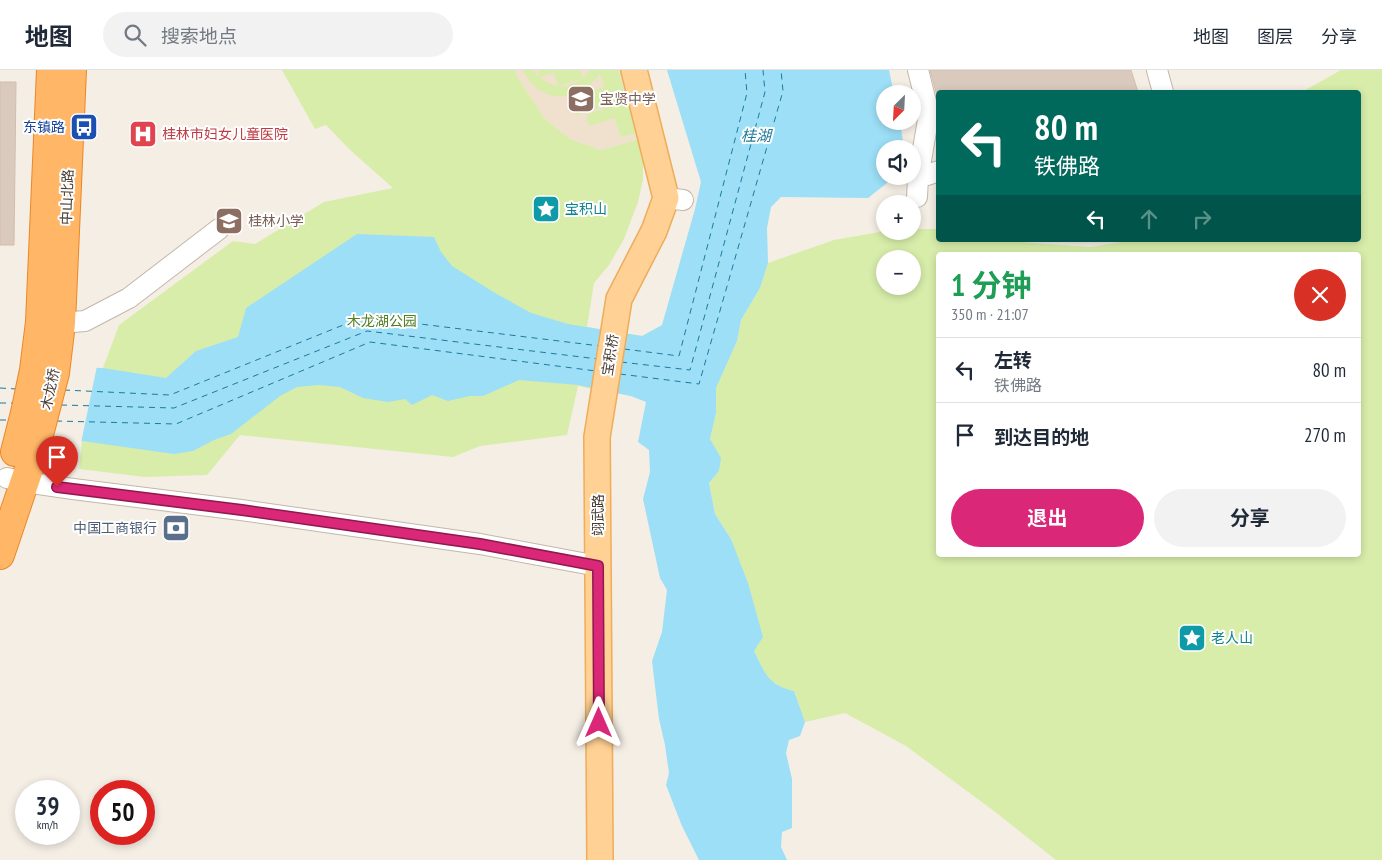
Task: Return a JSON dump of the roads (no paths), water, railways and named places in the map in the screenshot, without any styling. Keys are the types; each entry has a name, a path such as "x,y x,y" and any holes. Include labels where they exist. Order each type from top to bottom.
{"highway":[{"name":"中山北路","path":"51,70 51,323"},
{"name":"中山北路","path":"51,323 72,70"},
{"name":"木龙桥","path":"11,486 25,452 34,370 51,323"},
{"path":"0,555 11,486"}],"main road":[{"name":"宝积桥","path":"601,411 618,299 654,231 674,199 634,70"},
{"name":"翊武路","path":"600,860 598,437 601,411"}],"street":[{"path":"918,70 929,114 917,187 936,173"},
{"path":"1157,70 1162,90"},
{"path":"51,323 85,321 129,298 219,229"},
{"path":"11,486 242,510 480,544 598,566"}],"water":[{"name":"桂湖","path":"667,70 889,70 892,85 876,85 876,130 901,130 903,140 876,140 876,185 884,185 868,198 781,197 771,207 767,228 768,263 760,288 741,320 737,341 716,388 716,413 710,439 721,458 719,471 709,483 715,514 731,539 748,583 763,637 754,651 768,677 773,682 794,691 805,722 800,736 789,740 786,753 792,779 792,828 782,832 781,847 787,860 699,860 682,826 666,785 669,773 659,719 652,661 662,632 667,590 660,578 643,499 650,472 649,450 638,442 646,402 631,396 578,385 519,380 483,396 470,396 448,401 432,395 412,405 405,399 388,402 363,398 340,387 319,385 297,387 280,396 231,434 193,451 174,454 82,441 26,439 42,367 103,368 166,378 196,351 238,337 246,308 357,234 434,237 441,252 452,266 531,313 568,324 642,336 662,325 701,182"}],"place":[{"name":"宝贤中学","path":"581,99"},
{"name":"东镇路","path":"84,127"},
{"name":"桂林市妇女儿童医院","path":"143,134"},
{"name":"宝积山","path":"546,209"},
{"name":"桂林小学","path":"229,221"},
{"name":"中国工商银行","path":"176,528"},
{"name":"老人山","path":"1192,638"}],"park label":[{"name":"木龙湖公园","path":"382,321"}]}
